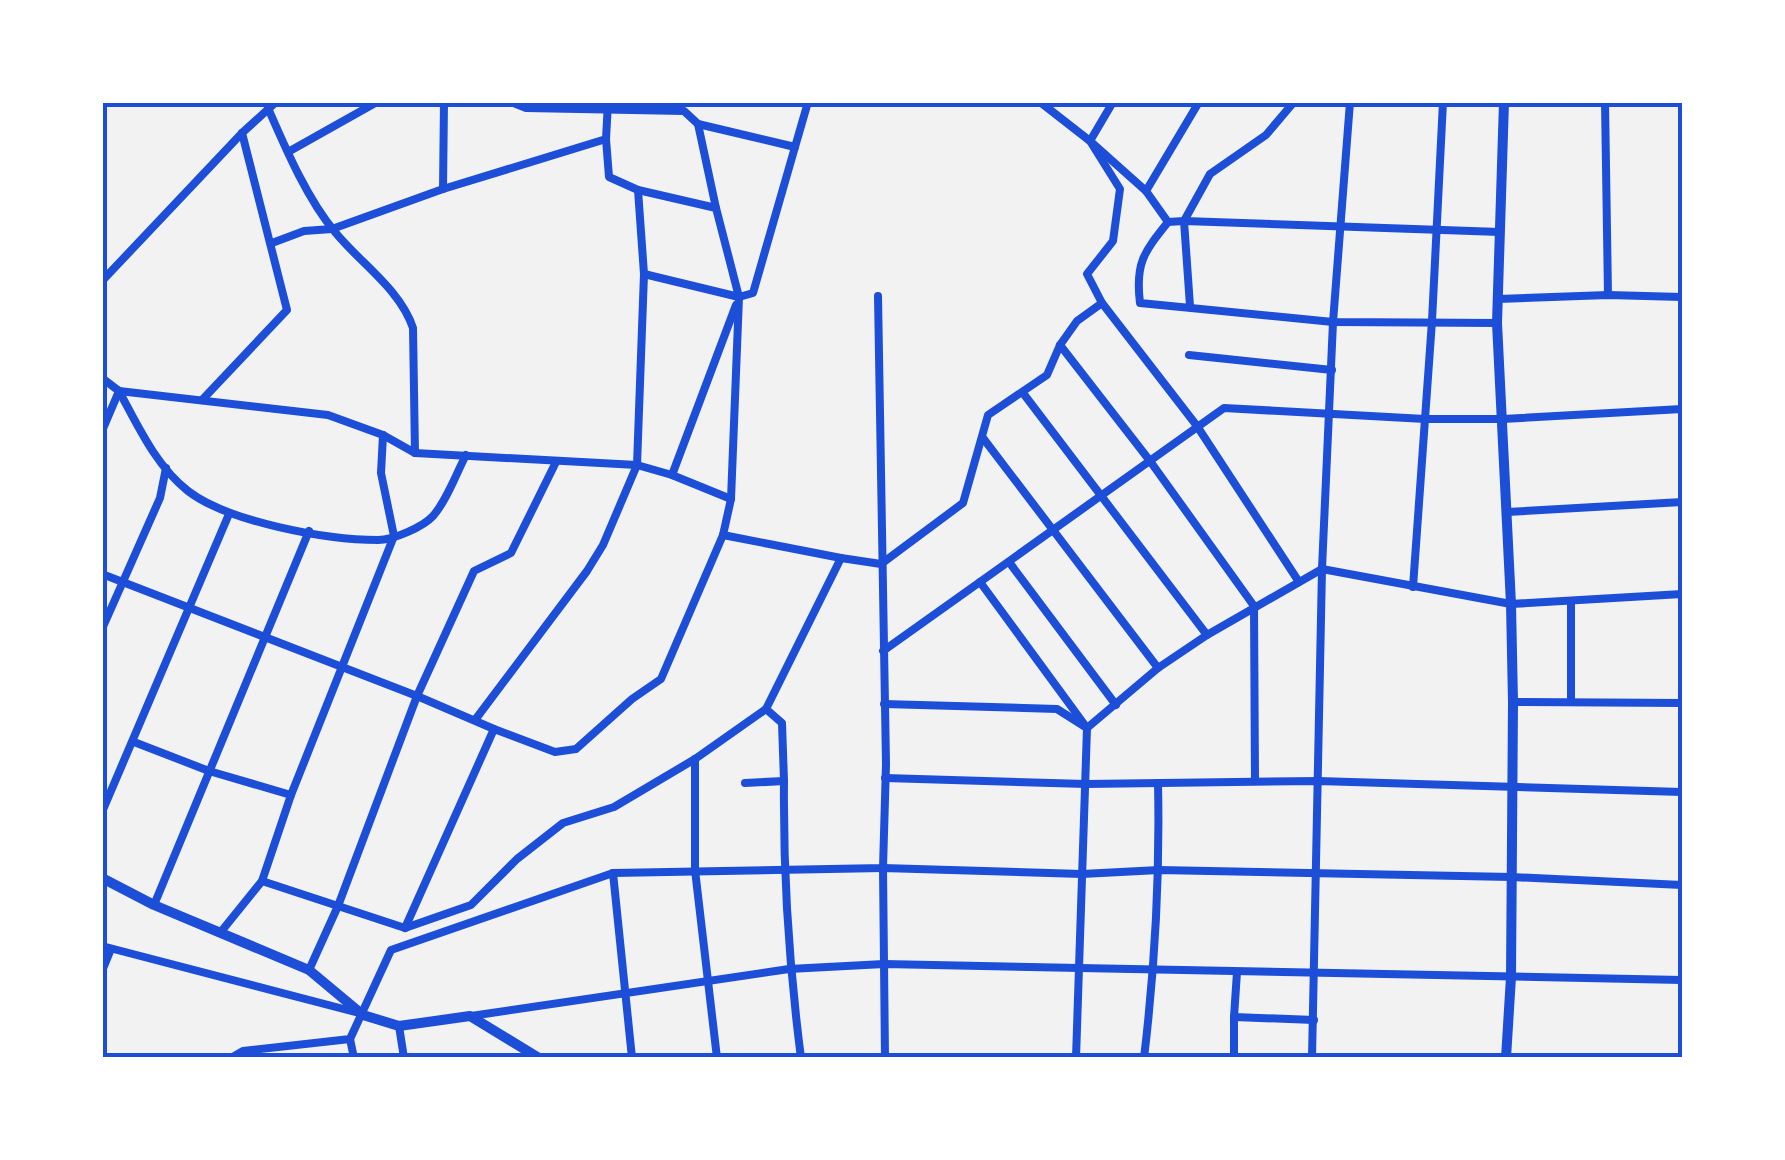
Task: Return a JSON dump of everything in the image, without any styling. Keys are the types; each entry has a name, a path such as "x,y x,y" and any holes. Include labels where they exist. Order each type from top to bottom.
{"main road":[{"path":"1504,102 1497,323 1513,702 1511,977 1506,1058"},
{"path":"102,878 309,970 363,1014 399,1026 470,1016 539,1058"}],"street":[{"path":"288,152 378,102"},
{"path":"443,188 444,102"},
{"path":"102,574 555,752 576,749 661,678 722,536 731,499 740,296 698,124 685,106 511,102"},
{"path":"644,274 740,296 753,293 808,102"},
{"path":"1040,102 1146,191 1168,222"},
{"path":"1090,141 1112,102"},
{"path":"1146,191 1198,102"},
{"path":"1312,1058 1322,569 1332,322 1350,102"},
{"path":"1413,588 1443,102"},
{"path":"1605,102 1608,295"},
{"path":"102,281 272,105 288,152 332,230 407,309 413,328 415,453"},
{"path":"608,105 609,178 638,190 716,208"},
{"path":"1190,306 1184,221 1210,174 1266,134 1290,105"},
{"path":"698,124 795,148"},
{"path":"202,400 287,310 242,133"},
{"path":"272,242 304,232 332,230 443,188 606,138"},
{"path":"1090,141 1120,189 1113,241 1088,274 1102,302 1197,426 1298,582"},
{"path":"475,720 588,571 637,465 644,274 638,190"},
{"path":"1497,323 1332,322 1140,302 1136,275 1146,249 1168,222 1500,232"},
{"path":"672,475 740,296"},
{"path":"878,296 885,1058"},
{"path":"1498,298 1682,297"},
{"path":"722,536 881,564 964,503 988,415 1048,375 1060,346 1077,321 1102,302"},
{"path":"1060,346 1150,460 1254,606 1255,781"},
{"path":"1189,355 1332,370"},
{"path":"102,378 119,392 166,468 191,493 229,514 309,531 381,540 432,517 466,456"},
{"path":"119,392 328,414 383,435 415,453 637,465 731,499"},
{"path":"102,430 119,392"},
{"path":"1023,393 1206,634"},
{"path":"883,650 1224,408 1426,419 1682,409"},
{"path":"220,933 262,881 291,794 394,536 381,473 383,435"},
{"path":"983,438 1158,668"},
{"path":"309,970 338,906 418,696 474,570 511,553 556,462"},
{"path":"102,630 160,498 166,468"},
{"path":"1507,512 1682,502"},
{"path":"102,812 106,793 134,742 229,514"},
{"path":"154,904 309,531"},
{"path":"262,881 405,928 471,905 517,859 563,823 614,807 695,759 766,709 841,558"},
{"path":"1009,562 1116,705"},
{"path":"1087,728 1158,668 1206,634 1322,569 1511,604 1682,594"},
{"path":"980,582 1087,728 1076,1058"},
{"path":"1571,603 1572,701"},
{"path":"1513,702 1682,703"},
{"path":"884,704 1057,708 1087,728"},
{"path":"766,709 782,723 783,869 789,969 801,1058"},
{"path":"405,928 494,729"},
{"path":"134,742 209,771 291,794"},
{"path":"695,759 695,870 717,1058"},
{"path":"884,778 1086,784 1318,781 1682,792"},
{"path":"744,783 784,782"},
{"path":"1144,1058 1154,972 1158,783"},
{"path":"354,1058 350,1038 391,950 613,872 884,868 1082,874 1159,870 1512,876 1682,884"},
{"path":"613,872 632,1058"},
{"path":"102,971 107,947 363,1014"},
{"path":"470,1016 789,969 884,964 1682,980"},
{"path":"1234,1058 1236,972"},
{"path":"1234,1017 1314,1020"},
{"path":"399,1026 404,1058"},
{"path":"231,1058 243,1051 350,1038"}]}
